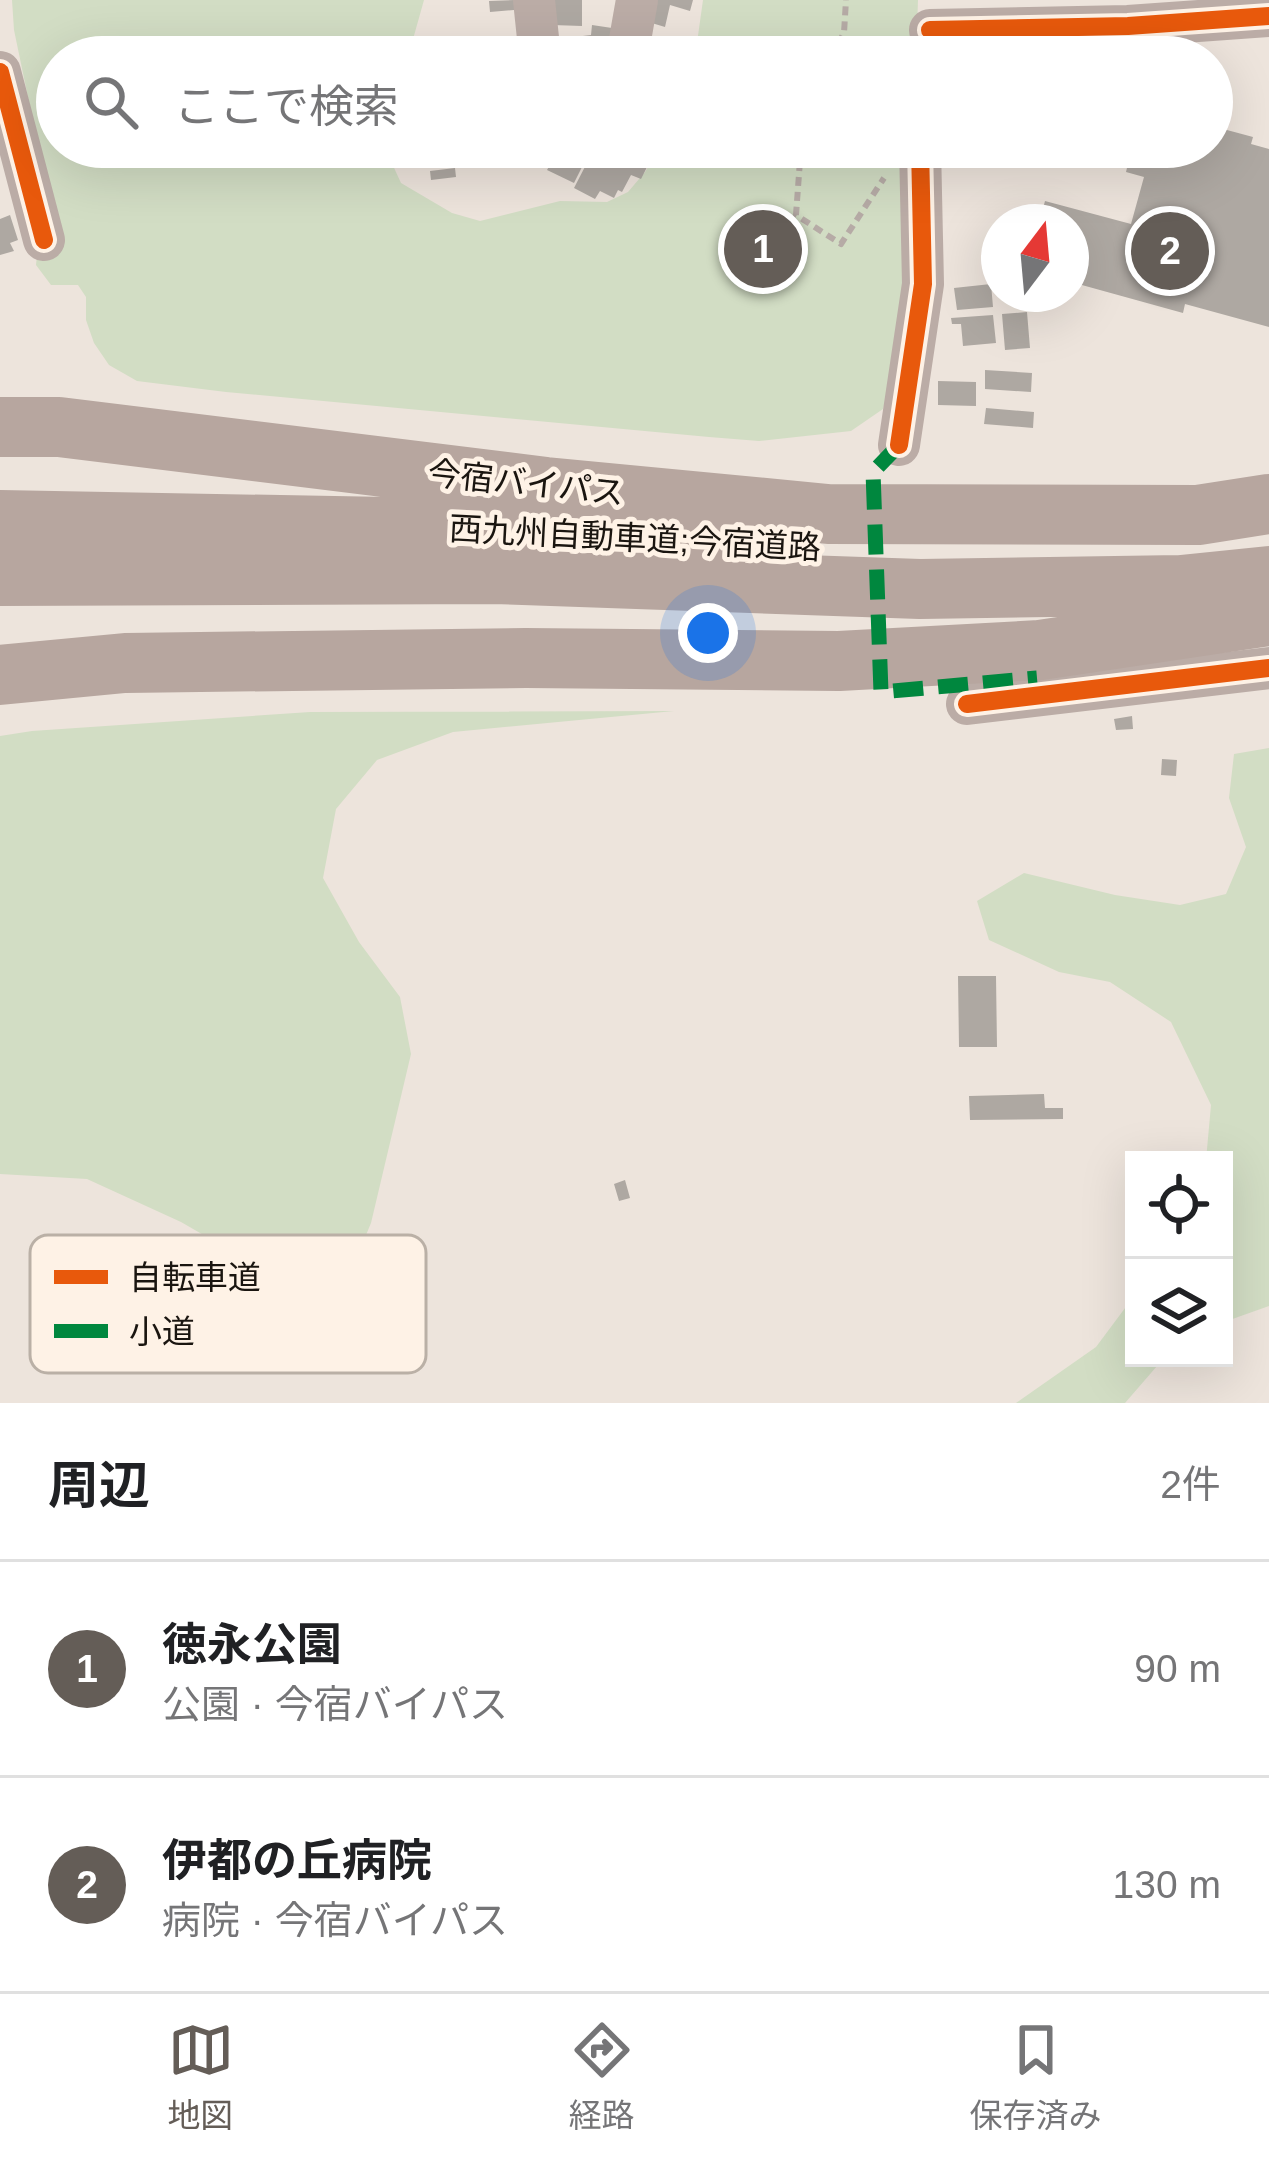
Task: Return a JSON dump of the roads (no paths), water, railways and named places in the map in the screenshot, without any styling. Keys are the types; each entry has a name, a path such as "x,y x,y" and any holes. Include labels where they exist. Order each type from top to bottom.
{"highway":[{"name":"今宿バイパス","path":"0,427 59,427 546,487 827,514 1198,515 1269,504"},
{"path":"0,455 148,466 420,500 546,487"},
{"name":"西九州自動車道;今宿道路","path":"0,520 441,528 914,552 1169,547 1269,538"},
{"name":"西九州自動車道;今宿道路","path":"0,576 494,574 920,589 1181,585 1269,576"},
{"path":"0,675 124,663 526,658 839,661 1040,650 1269,616"},
{"path":"0,632 95,630 526,658"}],"street":[{"path":"534,0 538,36"},
{"path":"631,36 638,0"},
{"path":"929,29 1127,13 1269,16"},
{"path":"0,72 44,241"},
{"path":"899,445 923,284 906,168"},
{"path":"967,704 1269,668"}],"place":[{"name":"徳永公園","path":"763,249"},
{"name":"伊都の丘病院","path":"1170,251"}]}
